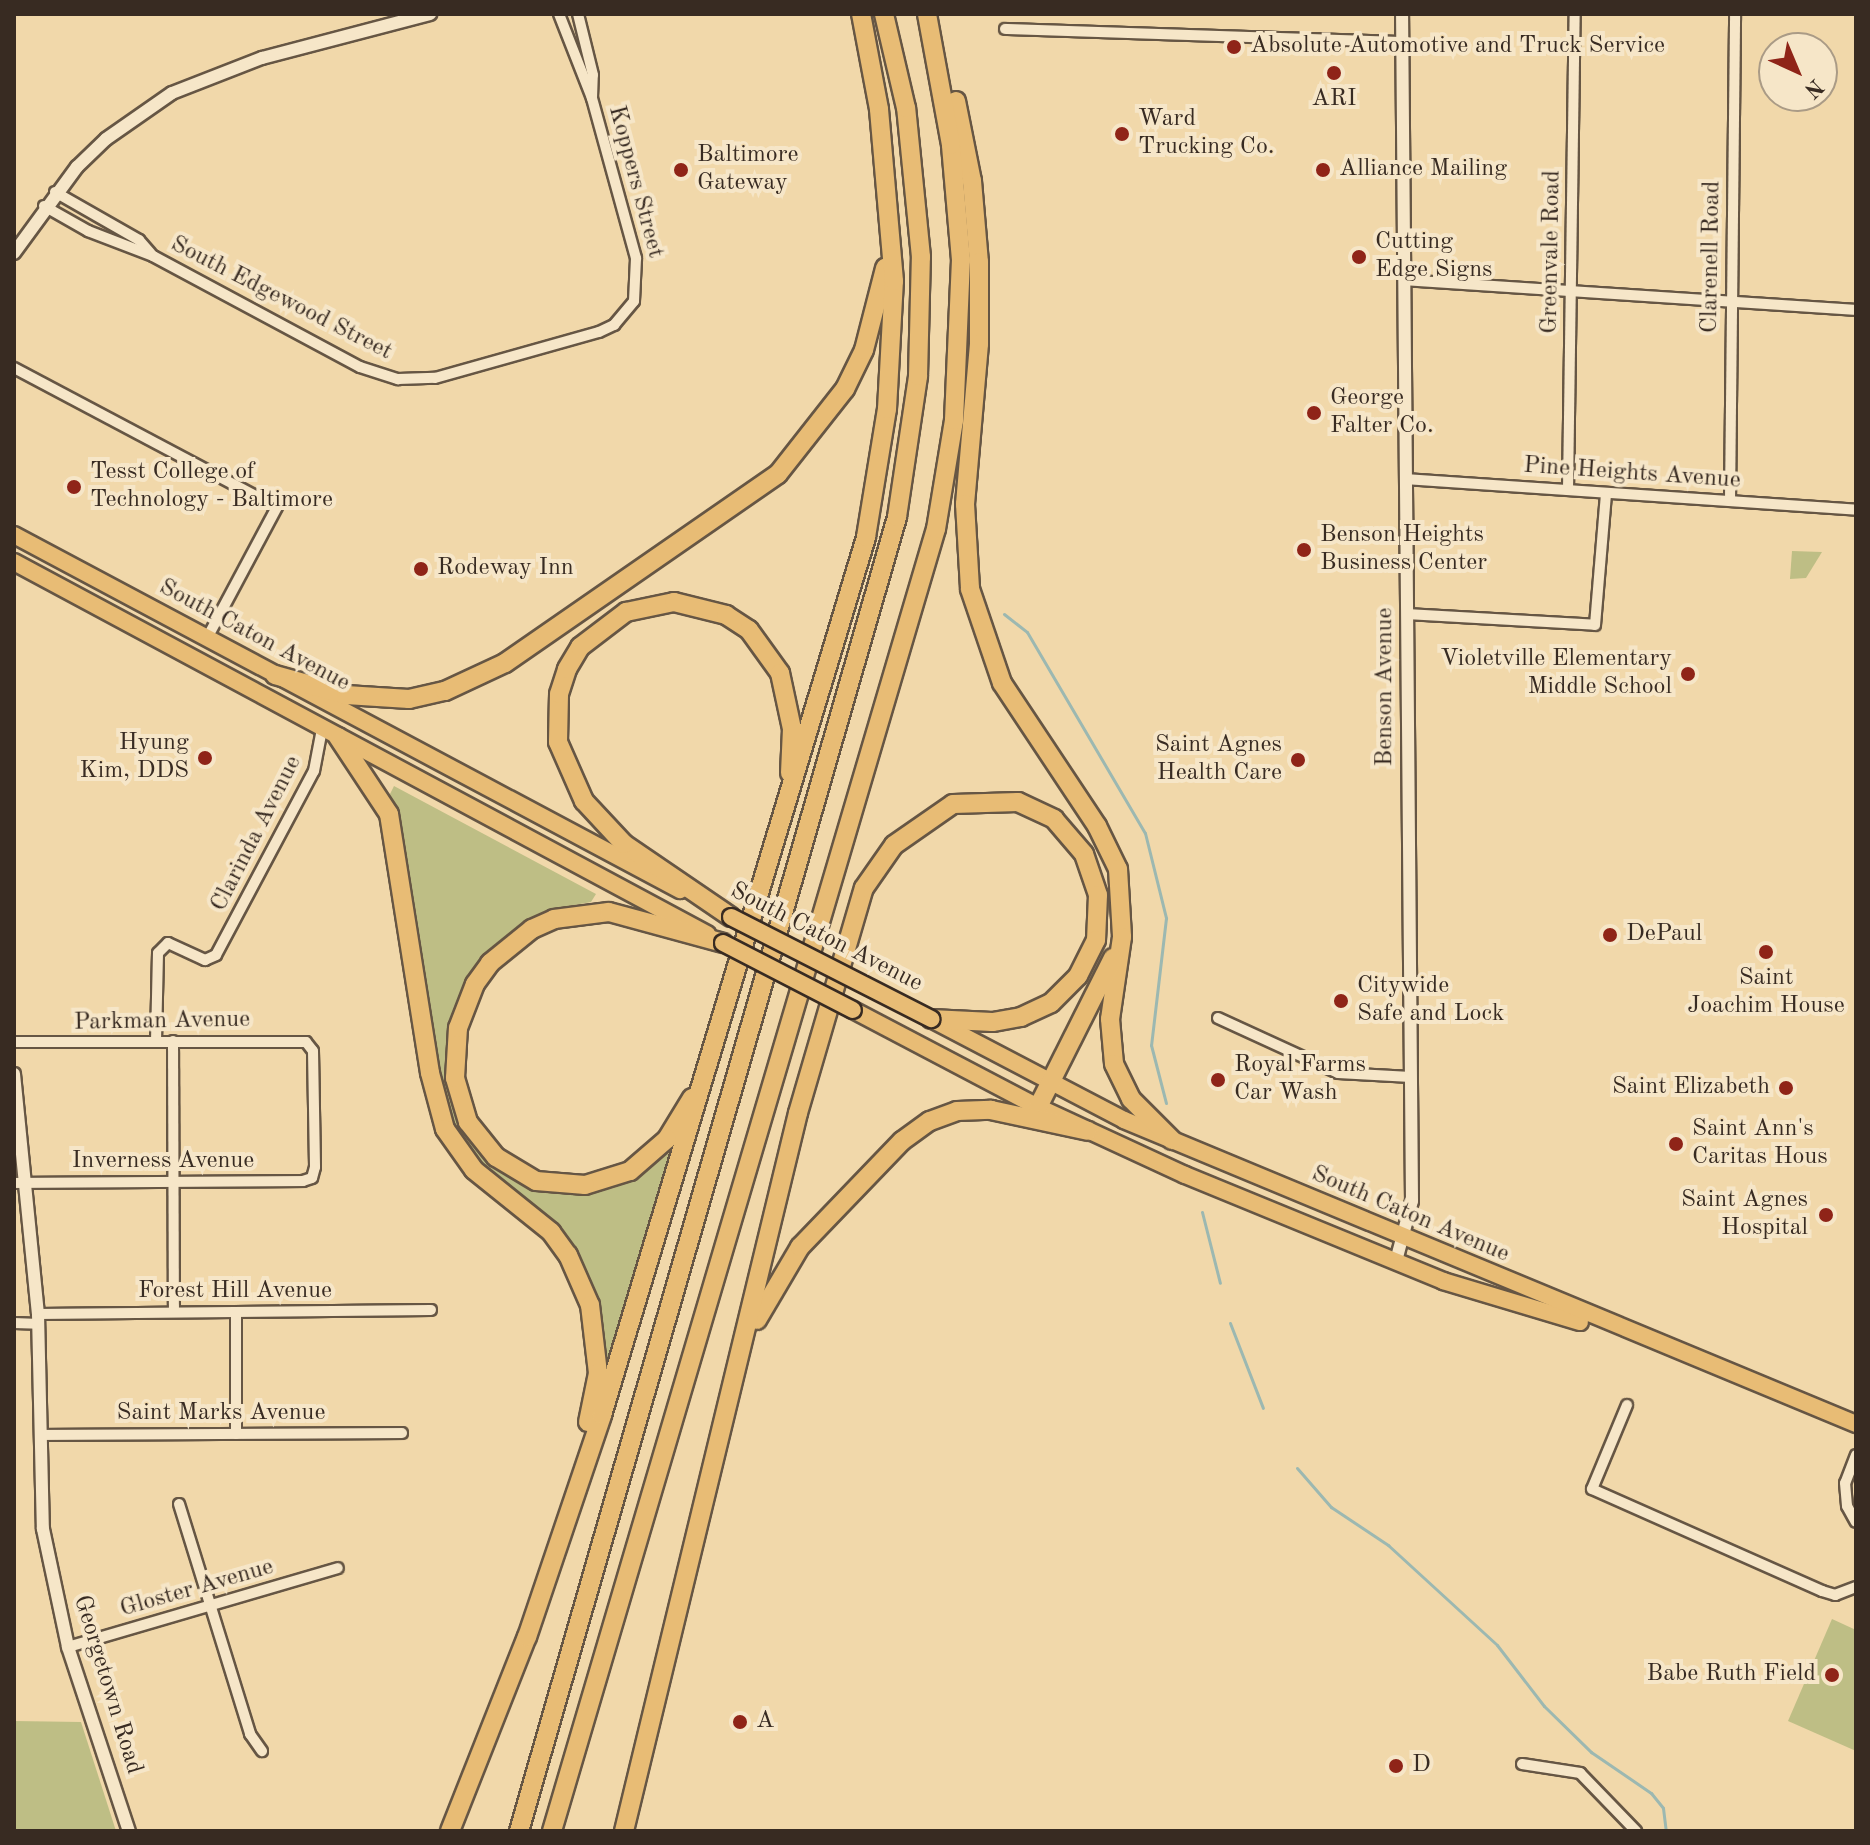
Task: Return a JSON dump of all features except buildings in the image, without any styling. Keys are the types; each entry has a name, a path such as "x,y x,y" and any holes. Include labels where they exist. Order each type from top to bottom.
{"highway":[{"path":"450,1831 527,1637 721,1033 846,611 877,481 893,333 888,181 861,14"},
{"path":"519,1831 897,517 918,376 921,257 906,108 884,14"},
{"path":"552,1831 936,529 954,420 961,260 949,132 927,14"},
{"path":"934,14 972,181 979,262 979,344 965,504 970,589 1002,683 1110,847 1122,894 1122,937 1110,1019 1114,1064 1131,1099 1172,1140"},
{"path":"275,675 375,700 445,691 505,663 750,498 812,437 864,350 884,280 888,181"},
{"path":"731,917 624,844 602,824 572,780 558,742 557,720 567,669 580,647 626,612 650,604 702,605 749,630 767,650 788,701 791,762 781,830"},
{"path":"330,733 369,776 389,814 430,1073 445,1129 474,1170 551,1232 590,1305 598,1373 591,1411 527,1637"},
{"path":"624,1831 814,1051 864,888 894,845 953,804 1018,802 1054,819 1084,854 1098,895 1096,940 1078,976 1051,1003 1021,1017 992,1022 931,1019"},
{"path":"721,1033 694,1094 667,1139 630,1171 585,1185 536,1181 496,1157 468,1122 455,1078 458,1028 475,984 499,955 532,929 554,919 609,912 723,943"},
{"path":"1038,1107 1122,937"},
{"path":"727,1414 755,1326 781,1274 820,1224 902,1141 943,1116 976,1109 1088,1131"}],"main road":[{"name":"South Caton Avenue","path":"14,535 1050,1084 1172,1140 1404,1238 1856,1424"},
{"name":"South Caton Avenue","path":"14,562 723,943 1088,1131 1506,1304 1640,1337"}],"street":[{"path":"14,253 55,192 106,139 172,93 262,58 430,14"},
{"name":"Koppers Street","path":"559,14 592,98 639,276"},
{"name":"Koppers Street","path":"578,14 593,75 592,98"},
{"name":"Benson Avenue","path":"1396,1261 1412,1201 1402,14"},
{"name":"Greenvale Road","path":"1568,490 1575,14"},
{"name":"Clarenell Road","path":"1730,501 1735,14"},
{"path":"1005,29 1403,42"},
{"name":"South Edgewood Street","path":"55,192 139,240 153,256"},
{"name":"South Edgewood Street","path":"44,206 88,231 153,256 360,367 415,381 614,325 634,301 639,276"},
{"path":"1404,280 1856,310"},
{"path":"14,368 277,507 207,638"},
{"name":"Pine Heights Avenue","path":"1406,479 1856,510"},
{"path":"1407,614 1595,625 1606,493"},
{"name":"Clarinda Avenue","path":"156,1041 157,958 162,947 173,944 205,960 216,955 314,771 330,733"},
{"path":"1218,1018 1338,1073 1411,1077"},
{"path":"173,1041 174,1311"},
{"name":"Parkman Avenue","path":"14,1042 309,1043 312,1178"},
{"name":"Georgetown Road","path":"14,1074 20,1183 38,1319 43,1529 68,1647 129,1831"},
{"name":"Inverness Avenue","path":"20,1183 312,1178"},
{"name":"Forest Hill Avenue","path":"14,1323 174,1311 431,1310"},
{"path":"236,1313 236,1434"},
{"path":"1627,1405 1592,1489 1822,1591 1835,1595 1856,1587"},
{"name":"Saint Marks Avenue","path":"40,1435 402,1433"},
{"path":"1856,1455 1845,1483 1847,1506 1856,1522"},
{"path":"179,1504 213,1605 250,1734 262,1751"},
{"name":"Gloster Avenue","path":"68,1647 338,1568"},
{"path":"1522,1764 1580,1773 1636,1831"}],"green space":[{"path":"1792,551 1822,552 1806,578 1790,579"},
{"path":"394,786 596,894 591,902 553,909 518,927 489,950 456,1005 446,1057 449,1092 472,1144 506,1175 532,1188 576,1194 614,1188 677,1148 607,1366 602,1322 591,1286 473,1160 454,1131 438,1075 399,820 389,796"},
{"name":"Babe Ruth Field","path":"1832,1619 1856,1630 1856,1751 1788,1721"},
{"path":"14,1721 81,1722 116,1831 14,1831"}],"waterway":[{"path":"1004,614 1027,632 1145,833 1166,918 1151,1045 1166,1103"},
{"path":"1202,1212 1220,1283"},
{"path":"1230,1323 1263,1408"},
{"path":"1297,1468 1331,1507 1388,1545 1497,1645 1544,1706 1591,1752 1651,1793 1663,1808 1666,1831"}],"place":[{"name":"Absolute Automotive and Truck Service","path":"1234,47"},
{"name":"ARI","path":"1334,73"},
{"name":"Ward Trucking Co.","path":"1122,134"},
{"name":"Baltimore Gateway","path":"681,170"},
{"name":"Alliance Mailing","path":"1323,170"},
{"name":"Cutting Edge Signs","path":"1359,257"},
{"name":"George Falter Co.","path":"1314,413"},
{"name":"Tesst College of Technology - Baltimore","path":"74,487"},
{"name":"Benson Heights Business Center","path":"1304,550"},
{"name":"Rodeway Inn","path":"421,569"},
{"name":"Violetville Elementary Middle School","path":"1688,674"},
{"name":"Hyung Kim, DDS","path":"205,758"},
{"name":"Saint Agnes Health Care","path":"1298,760"},
{"name":"DePaul","path":"1610,935"},
{"name":"Saint Joachim House","path":"1766,952"},
{"name":"Citywide Safe and Lock","path":"1341,1001"},
{"name":"Royal Farms Car Wash","path":"1218,1080"},
{"name":"Saint Elizabeth","path":"1786,1088"},
{"name":"Saint Ann's Caritas Hous","path":"1676,1144"},
{"name":"Saint Agnes Hospital","path":"1826,1215"},
{"name":"Babe Ruth Field","path":"1832,1675"},
{"name":"A","path":"740,1722"},
{"name":"D","path":"1396,1766"}]}
